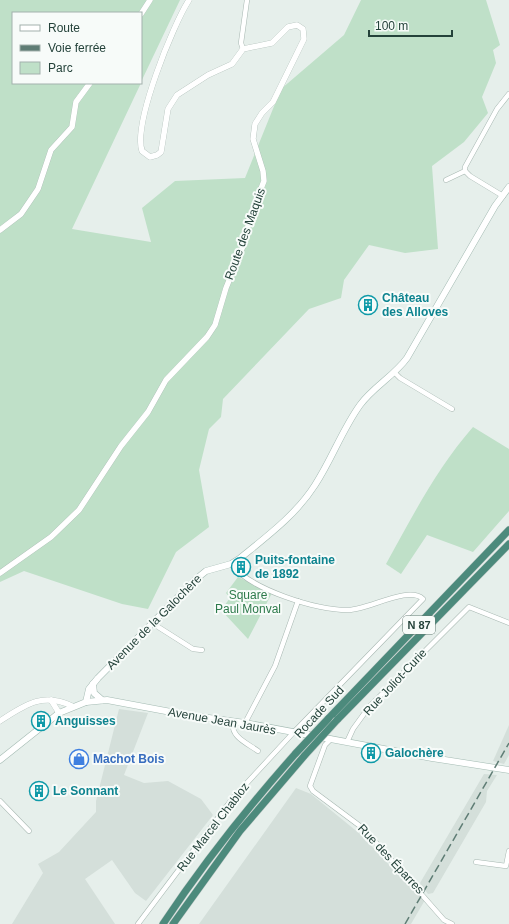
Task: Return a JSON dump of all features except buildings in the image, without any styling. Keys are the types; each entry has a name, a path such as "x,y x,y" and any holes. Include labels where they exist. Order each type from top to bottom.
{"highway":[{"name":"Rocade Sud","path":"163,924 211,856 262,792 296,753 509,530"},
{"name":"Rocade Sud","path":"173,924 240,831 305,755 337,720 509,544"}],"main road":[{"name":"Avenue de la Galochère","path":"86,702 88,692 93,684 201,575 210,569 231,564 272,532 300,505 318,481 342,433 360,404 407,358 463,260 503,196 509,189"},
{"path":"93,684 94,693 102,700"},
{"name":"Avenue Jean Jaurès","path":"0,760 59,713 72,706 102,700 187,715 245,723 432,758 509,770"}],"street":[{"path":"142,12 150,0"},
{"path":"189,0 173,29 146,109 140,144 142,151 146,155 154,156 161,152 168,109 177,95 208,75 232,64 243,49 241,43 247,0"},
{"name":"Route des Maquis","path":"0,573 51,537 79,510 121,446 148,412 166,380 207,337 217,321 226,288 242,246 250,214 264,181 263,171 253,139 255,124 262,113 273,102 304,39 305,34 300,26 293,24 272,43 243,49"},
{"path":"0,230 20,214 38,189 51,150 72,127 76,102 89,84"},
{"path":"465,171 465,167 497,109 509,94"},
{"path":"446,180 465,171"},
{"path":"465,171 470,176 503,196"},
{"path":"394,372 400,378 452,409"},
{"path":"231,564 251,581 298,601 274,666 245,723"},
{"name":"Rue Marcel Chabloz","path":"138,924 233,798 293,733 423,599 416,594 400,595 364,608 348,610 320,607 298,601"},
{"name":"Rue Joliot-Curie","path":"347,742 353,729 369,707 469,607 509,623"},
{"path":"152,623 193,649 202,650"},
{"path":"0,722 29,704 44,700 51,700 72,706"},
{"path":"51,700 59,713"},
{"path":"233,721 232,728 234,734 258,751"},
{"name":"Rue des Éparres","path":"331,739 325,745 310,786 364,829 443,922 452,924"},
{"path":"0,802 28,831"},
{"path":"476,862 508,867 509,850"}],"shaded area":[{"path":"119,709 148,713 124,775 144,783 168,781 201,799 213,815 146,901 135,893 112,860 85,879 115,924 12,924 43,873 38,864 59,852 96,812 96,801"},
{"path":"509,725 509,755 504,764 493,761"},
{"path":"484,774 497,775 487,791 486,802 433,893 428,894 420,883"},
{"path":"296,788 311,794 360,834 415,892 420,893 425,900 411,924 199,924"}],"green space":[{"path":"0,0 180,0 142,80 142,12 12,12 12,84 141,84 72,229 151,242 142,208 175,181 245,178 281,89 344,35 361,0 486,0 500,45 493,50 496,63 482,97 488,113 464,142 432,166 438,249 405,253 369,245 344,280 341,298 309,309 223,399 221,417 209,429 199,470 209,527 176,552 148,609 122,604 24,571 0,582"},
{"path":"473,427 509,449 509,511 473,552 427,535 401,574 386,564 415,511 437,476 448,459"},
{"name":"Square Paul Monval","path":"238,577 272,593 248,639 221,610 230,598 226,593"}],"railway":[{"path":"405,924 509,743"}],"place":[{"name":"Château des Alloves","path":"368,305"},
{"name":"Puits-fontaine de 1892","path":"241,567"},
{"name":"Anguisses","path":"41,721"},
{"name":"Galochère","path":"371,753"},
{"name":"Machot Bois","path":"79,759"},
{"name":"Le Sonnant","path":"39,791"}]}
